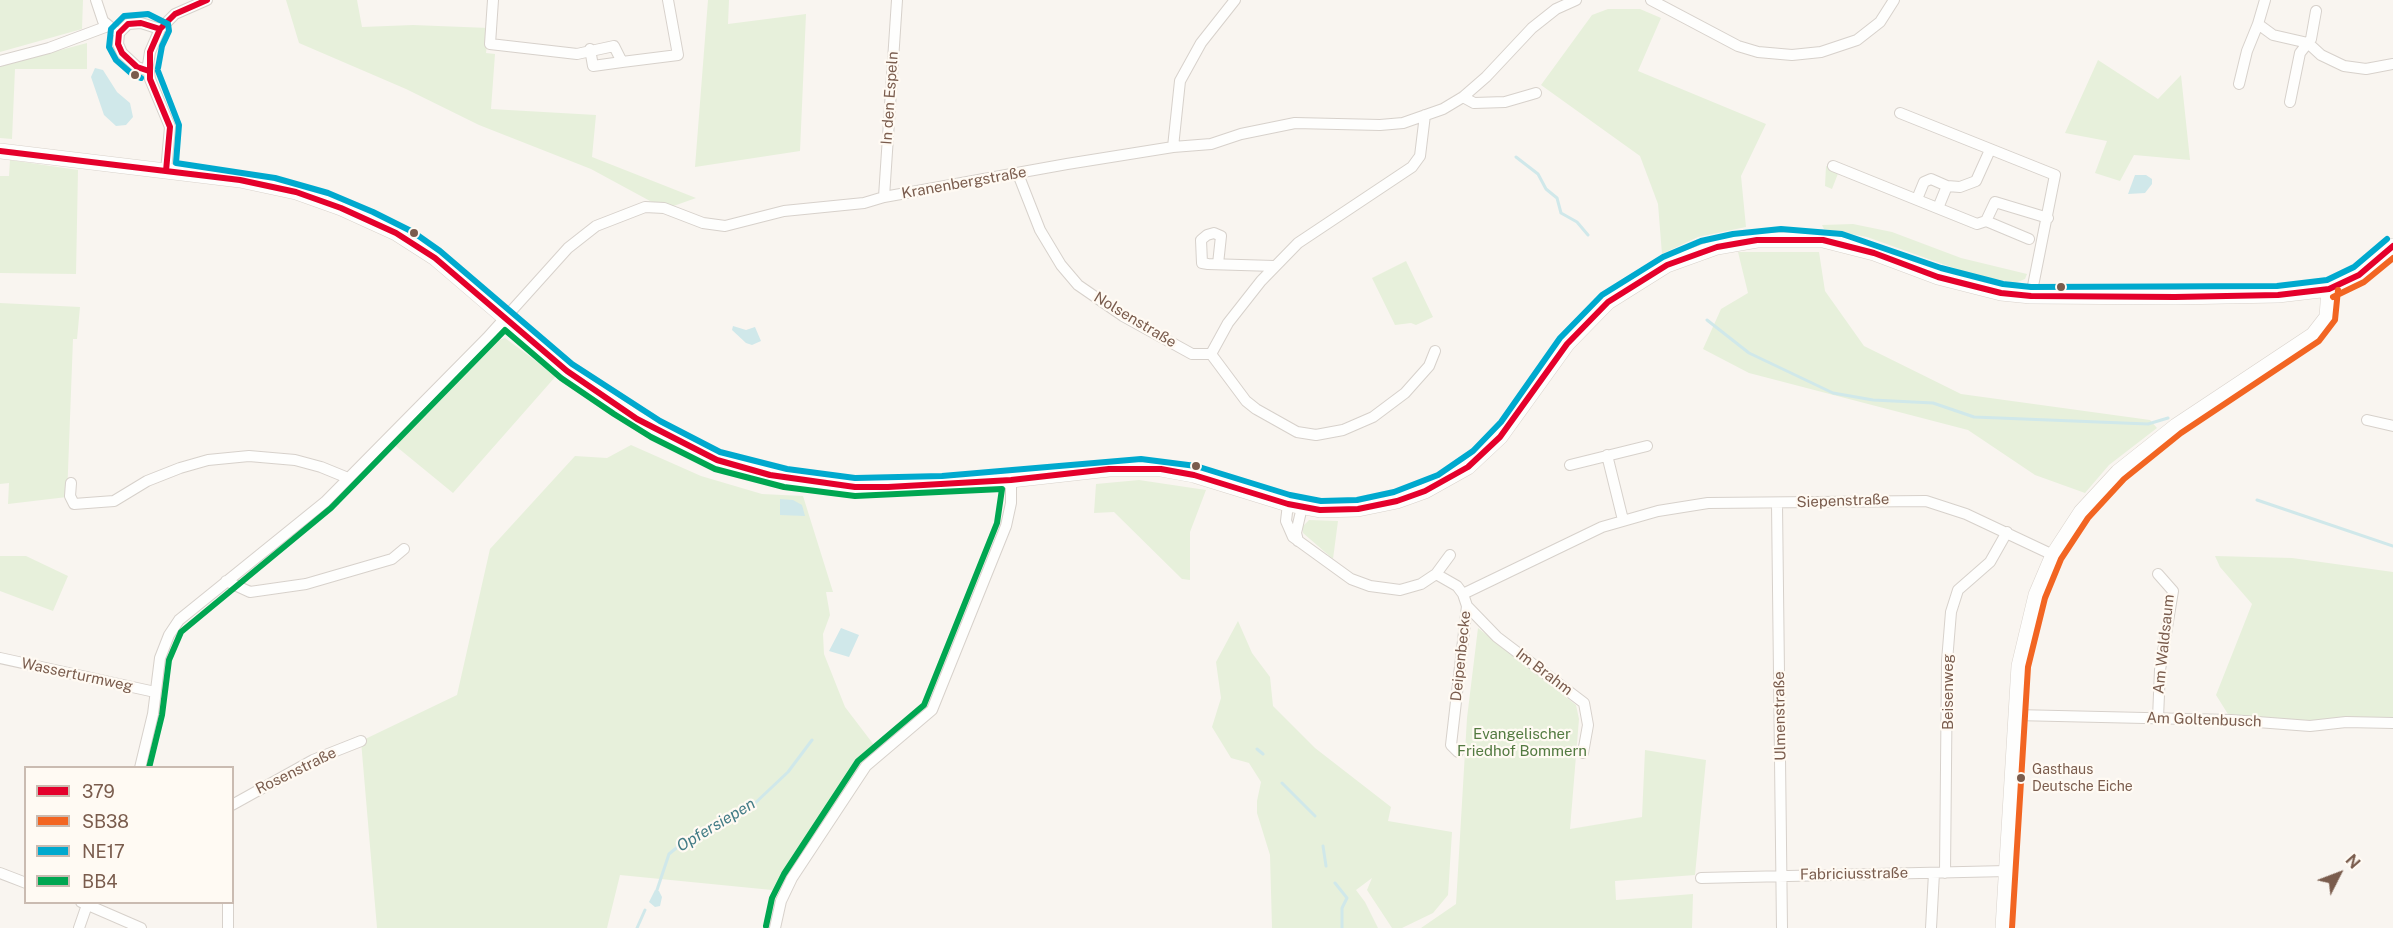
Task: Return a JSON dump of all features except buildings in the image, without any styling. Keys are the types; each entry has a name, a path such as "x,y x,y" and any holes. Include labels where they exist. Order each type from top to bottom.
{"main road":[{"path":"0,151 166,171 273,187 326,202 359,216 418,246 567,371 619,407 655,429 717,460 785,478 855,487 1011,480 1108,469 1161,469 1194,475 1295,506 1340,510 1382,504 1425,491 1461,471 1500,437 1567,344 1608,302 1667,265 1704,250 1757,240 1823,240 1874,253 1978,289 2031,296 2278,295 2329,289 2359,275 2393,246"},
{"path":"2003,928 2019,666 2036,595 2053,555 2081,512 2118,472 2176,426 2313,334 2327,317 2329,289"}],"street":[{"path":"96,0 103,21 119,33 122,53 142,71 149,71"},
{"path":"166,171 170,127 149,71 150,52 160,29 175,14 207,0"},
{"path":"493,0 490,44 577,54 590,49 614,46 622,62"},
{"path":"590,49 593,66 678,55 668,0"},
{"name":"In den Espeln","path":"884,197 897,0"},
{"path":"1173,147 1177,92 1180,81 1201,43 1235,0"},
{"name":"Kranenbergstraße","path":"141,766 152,721 160,658 173,627 226,581 304,520 348,478 582,235 596,226 645,207 664,208 703,223 724,226 784,211 864,203 884,197 1173,147 1211,144 1241,134 1295,123 1380,125 1403,123 1463,97 1486,77 1532,28 1556,9 1576,0"},
{"path":"1651,0 1738,46 1780,55 1821,52 1857,40 1880,22 1894,0"},
{"path":"2239,84 2265,0"},
{"path":"2290,102 2300,53 2311,39 2316,11"},
{"path":"119,33 128,24 141,23 160,29"},
{"path":"2258,24 2273,35 2308,43 2321,54 2344,66 2366,69 2393,63"},
{"path":"0,61 50,48 108,26"},
{"path":"2253,38 2264,41 2273,35"},
{"path":"1463,97 1474,103 1505,102 1536,93"},
{"path":"1900,113 2055,175 2031,296"},
{"path":"1425,115 1420,156 1412,167 1304,238 1274,266 1228,323 1211,354 1246,400 1256,409 1297,432 1316,435 1343,430 1373,417 1405,393 1428,366 1436,351"},
{"path":"1917,199 1926,180 1931,178 1947,186 1960,186 1976,180 1990,150"},
{"path":"1833,166 1977,224 1986,221 2030,239"},
{"name":"Nolsenstraße","path":"1017,174 1040,230 1078,285 1123,316 1192,354 1211,354"},
{"path":"1938,208 1947,186"},
{"path":"1986,221 1991,206 1995,202 2001,202 2033,216 2048,218"},
{"path":"1218,264 1274,266"},
{"path":"2367,420 2393,426"},
{"path":"1570,465 1647,446"},
{"path":"1607,455 1623,520"},
{"path":"71,483 70,496 74,504 114,501 147,481 180,468 208,460 249,456 295,460 348,478"},
{"path":"775,928 781,901 792,878 856,779 880,752 932,710 1006,526 1011,503 1011,480"},
{"name":"Siepenstraße","path":"1463,594 1602,526 1696,504 1918,500 1943,505 2007,532 2053,555"},
{"name":"Ulmenstraße","path":"1777,504 1782,928"},
{"path":"1295,506 1286,521 1289,532 1342,573 1370,586 1400,590 1421,584 1436,574 1450,555"},
{"name":"Beisenweg","path":"1930,928 1940,873 1947,661 1951,612 1958,590 1990,562 2007,532"},
{"path":"226,581 250,592 306,584 392,559 404,549"},
{"path":"1436,574 1457,586 1463,594"},
{"name":"Am Waldsaum","path":"2158,574 2173,591 2160,670 2158,718"},
{"name":"Deipenbecke","path":"1458,752 1451,745 1467,606 1463,594"},
{"name":"Im Brahm","path":"1467,606 1497,637 1584,703 1588,725 1583,753"},
{"name":"Wasserturmweg","path":"0,658 155,692"},
{"name":"Am Goltenbusch","path":"2015,715 2274,722 2310,726 2346,722 2393,723"},
{"name":"Rosenstraße","path":"234,804 313,760 362,741"},
{"name":"Fabriciusstraße","path":"1701,878 2007,871"},
{"path":"0,873 24,882"},
{"path":"79,928 86,904"},
{"path":"88,904 141,928"},
{"path":"228,904 228,928"}],"green space":[{"path":"0,0 83,0 82,29 0,52"},
{"path":"286,0 357,0 362,27 413,25 489,28 486,53 495,54 491,109 596,115 592,157 696,198 668,208 650,201 591,169 479,125 406,89 299,43"},
{"path":"708,0 729,0 728,24 806,14 800,151 695,167"},
{"path":"1608,9 1640,9 1661,18 1638,71 1766,124 1741,176 1746,227 1698,237 1662,254 1658,204 1640,156 1541,85 1592,15"},
{"path":"87,43 87,69 15,69 12,139 0,138 0,66"},
{"path":"2098,60 2158,99 2181,75 2190,160 2134,155 2120,181 2095,173 2107,141 2065,133"},
{"path":"10,160 78,170 76,274 0,273 0,176 9,176"},
{"path":"1826,166 1839,171 1832,189 1825,186"},
{"path":"1853,224 1892,232 1961,258 2027,274 2025,279 2015,283 1986,277 1962,271 1867,237 1824,229 1822,225"},
{"path":"1738,252 1819,252 1825,291 1864,346 1961,394 2150,420 2157,428 2109,465 2085,493 2035,475 1968,430 1749,373 1703,349 1721,309 1748,293"},
{"path":"1406,261 1433,317 1416,325 1411,323 1395,325 1372,278"},
{"path":"0,303 80,307 77,339 73,339 67,497 8,504 9,483 0,484"},
{"path":"505,338 556,376 453,493 392,443 489,343"},
{"path":"631,445 701,476 762,494 803,496 833,592 826,592 830,615 823,634 824,654 845,707 877,749 861,769 782,891 620,875 607,928 377,928 361,741 457,695 490,549 575,456 607,458"},
{"path":"1139,480 1206,490 1190,532 1190,580 1182,579 1114,512 1094,513 1096,484"},
{"path":"1309,520 1338,521 1333,559 1303,533 1303,526"},
{"path":"0,556 26,556 68,576 53,611 0,591"},
{"path":"2215,556 2292,558 2393,572 2393,718 2354,717 2317,722 2231,719 2216,695 2252,604 2220,567"},
{"path":"1238,621 1252,653 1270,677 1273,706 1315,748 1391,807 1388,821 1452,832 1448,895 1433,913 1402,928 1392,928 1367,890 1372,878 1356,890 1378,928 1272,928 1270,855 1257,813 1261,782 1249,763 1231,758 1212,727 1221,698 1216,662"},
{"name":"Evangelischer Friedhof Bommern","path":"1478,628 1576,705 1579,719 1570,829 1642,817 1645,750 1706,760 1695,875 1615,881 1616,900 1693,894 1692,928 1421,928 1456,904 1467,718"}],"water":[{"path":"95,68 103,70 117,92 130,103 133,117 126,125 116,126 104,115 91,77"},
{"path":"2135,175 2146,175 2152,179 2152,184 2145,193 2128,194"},
{"path":"733,326 746,330 755,327 761,341 752,345 746,343 732,330"},
{"path":"780,499 793,500 802,505 805,516 780,515"},
{"path":"841,628 859,635 849,657 829,651"},
{"path":"655,890 659,891 662,897 660,906 655,907 649,902"}],"waterway":[{"path":"1516,157 1538,174 1546,189 1557,198 1561,213 1577,222 1588,235"},
{"path":"1707,320 1749,353 1833,393 1873,400 1933,403 1974,417 2148,424 2168,418"},
{"path":"2257,500 2393,546"},
{"name":"Opfersiepen","path":"657,890 669,854 686,840 752,806 788,772 812,740"},
{"path":"1257,749 1263,754"},
{"path":"1282,783 1315,816"},
{"path":"1323,846 1326,866"},
{"path":"1335,883 1347,898 1342,908 1342,928"},
{"name":"Opfersiepen","path":"637,928 645,910"}],"transit line":[{"name":"379","path":"166,171 170,127 150,79 150,52 160,29 175,14 207,0"},
{"name":"NE17","path":"141,78 132,74 116,60 109,47 111,29 124,16 148,14 168,24 169,31 162,46 158,68"},
{"name":"379","path":"149,71 137,67 122,53 118,44 119,33 128,24 141,23 160,29"},
{"name":"NE17","path":"158,71 179,125 176,163 275,178 328,193 373,212 413,232 440,251 572,364 660,421 720,452 787,469 855,478 942,476 1141,459 1196,466 1290,495 1321,501 1357,500 1394,492 1438,475 1473,451 1501,422 1560,338 1602,295 1663,257 1701,241 1733,234 1781,229 1842,234 1941,268 2003,284 2031,287 2277,286 2327,280 2354,267 2387,239"},
{"name":"379","path":"0,151 240,180 296,192 341,208 396,233 435,258 567,371 637,419 717,460 770,475 855,487 888,487 1011,480 1109,469 1161,469 1194,475 1288,504 1320,510 1358,509 1397,501 1425,491 1468,467 1500,437 1567,344 1608,302 1667,265 1717,247 1757,240 1823,240 1874,253 1938,277 2001,293 2031,296 2175,297 2278,295 2329,289 2359,275 2393,246"},
{"name":"SB38","path":"2333,297 2364,282 2393,258"},
{"name":"SB38","path":"2012,928 2028,667 2045,598 2061,559 2088,518 2124,479 2181,433 2319,341 2335,320 2338,290"},
{"name":"BB4","path":"149,766 162,715 169,660 181,632 331,508 505,330 561,378 614,414 651,437 715,469 784,487 855,496 1002,489 997,523 924,705 858,761 784,874 772,898 766,926"}],"place":[{"name":"Gasthaus Deutsche Eiche","path":"2021,778"}]}
